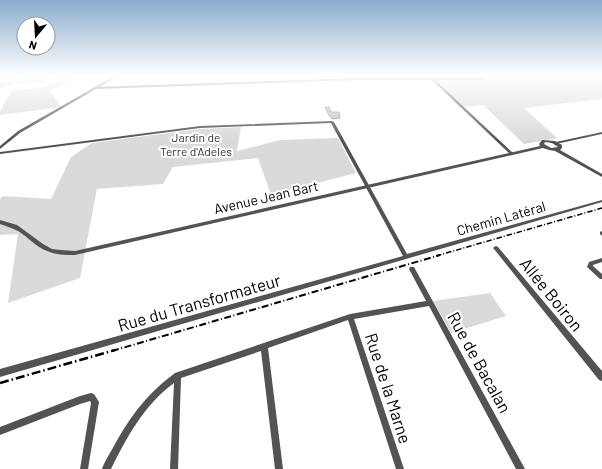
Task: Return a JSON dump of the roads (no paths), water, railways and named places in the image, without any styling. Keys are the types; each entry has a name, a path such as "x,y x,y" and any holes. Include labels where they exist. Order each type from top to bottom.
{"street":[{"path":"0,148 19,132 79,97"},
{"path":"452,97 512,154"},
{"path":"0,153 200,127 332,122 369,186 406,257"},
{"path":"557,150 560,147 556,143 602,132"},
{"name":"Avenue Jean Bart","path":"0,222 18,228 50,250 63,253 75,253 512,154 544,146 541,144 542,141 556,143"},
{"path":"544,146 557,150 602,176"},
{"name":"Chemin Latéral","path":"406,257 602,201"},
{"name":"Allée Boiron","path":"496,248 602,378"},
{"name":"Rue du Transformateur","path":"0,373 406,257"},
{"path":"602,260 591,264 590,267 602,277"},
{"name":"Rue de Bacalan","path":"412,269 521,469"},
{"path":"106,469 128,429 145,405 160,388 178,376 350,317 430,303"},
{"name":"Rue de la Marne","path":"350,317 400,469"},
{"path":"264,347 279,469"},
{"path":"174,469 178,376"},
{"path":"0,431 91,397 95,402 84,469"}],"railway":[{"path":"436,256 602,208"},
{"path":"112,351 440,255"},
{"path":"0,383 115,350"}],"park label":[{"name":"Jardin de Terre d'Adeles","path":"196,144"}]}
